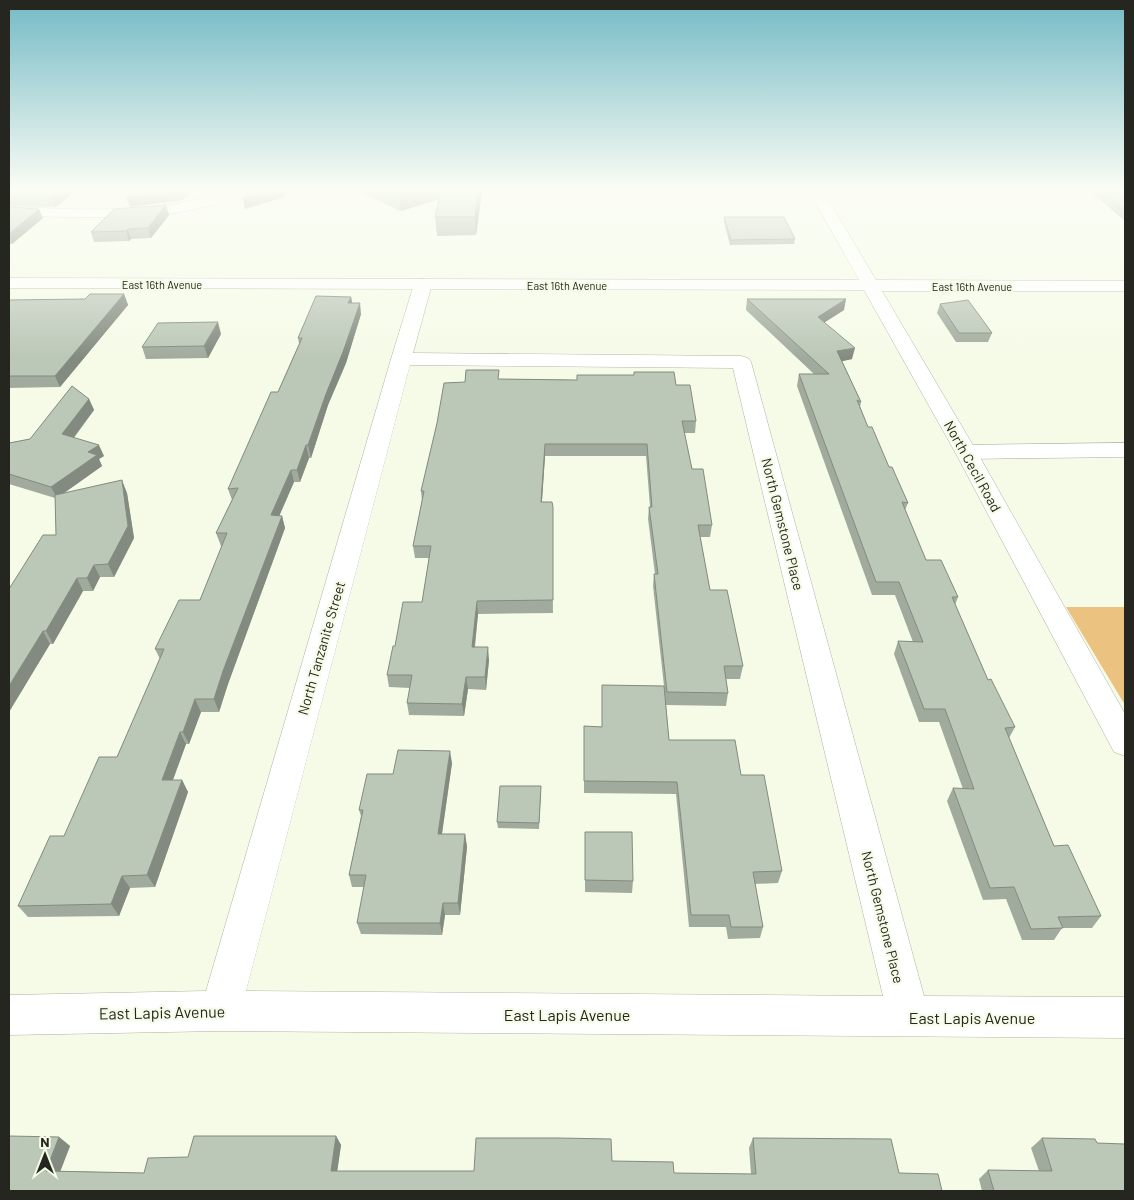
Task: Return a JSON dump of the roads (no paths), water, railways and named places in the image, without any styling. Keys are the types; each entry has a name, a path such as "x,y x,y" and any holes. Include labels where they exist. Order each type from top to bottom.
{"street":[{"name":"North Cecil Road","path":"848,247 966,452 1125,743"},
{"name":"East 16th Avenue","path":"9,283 1125,286"},
{"name":"North Tanzanite Street","path":"220,1011 423,284"},
{"name":"North Gemstone Place","path":"401,358 742,362 909,1016"},
{"path":"966,452 1125,450"},
{"name":"East Lapis Avenue","path":"9,1015 220,1011 1125,1018"}]}
